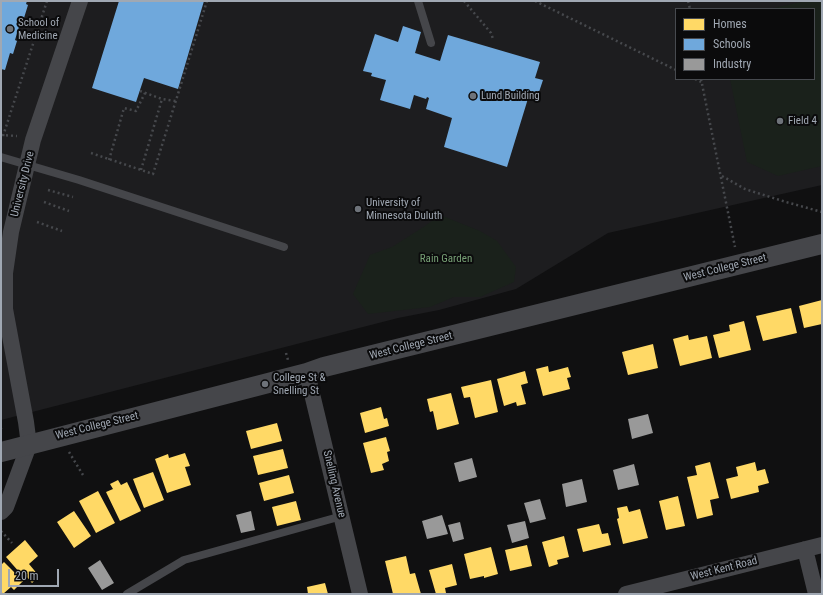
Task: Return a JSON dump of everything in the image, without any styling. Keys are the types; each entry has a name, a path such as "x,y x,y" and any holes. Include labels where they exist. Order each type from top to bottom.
{"street":[{"name":"University Drive","path":"29,445 5,309 5,273 11,232 34,140 80,1"},
{"name":"West College Street","path":"1,452 307,373 324,367 822,244"},
{"name":"Snelling Avenue","path":"307,373 360,594"},
{"path":"1,512 6,507 29,445"},
{"name":"West Kent Road","path":"626,594 822,545"},
{"path":"805,549 816,594"}],"lane":[{"path":"418,1 431,43"},
{"path":"1,157 28,164 284,248"},
{"path":"127,594 184,560 342,516"}],"path":[{"path":"19,136 2,135 47,1"},
{"path":"91,153 154,174 207,1"},
{"path":"464,1 491,33 493,39"},
{"path":"535,1 675,70"},
{"path":"702,81 722,176 738,265"},
{"path":"140,91 162,99 176,101"},
{"path":"109,160 124,108 136,111 145,93"},
{"path":"141,170 162,99"},
{"path":"722,176 746,189 822,212"},
{"path":"48,190 73,197"},
{"path":"44,202 69,211"},
{"path":"37,222 62,231"},
{"path":"1,532 12,543"}],"shaded area":[{"name":"University of Minnesota Duluth","path":"1,1 822,1 822,185 608,233 516,289 439,310 398,318 1,420"}],"green space":[{"name":"Field 4","path":"806,1 822,1 822,166 778,176 747,162 730,80 815,80 815,8 774,8"},
{"name":"Rain Garden","path":"440,215 480,231 497,241 516,267 514,282 480,297 454,297 430,307 368,314 353,294 370,255 392,247"}],"building: Homes":[{"path":"822,300 822,324 804,328 799,306"},
{"path":"791,308 797,333 763,341 756,316"},
{"path":"744,321 751,350 719,358 713,335 730,331 729,325"},
{"path":"688,335 689,340 707,336 712,358 680,366 673,339"},
{"path":"653,344 658,368 628,375 622,352"},
{"path":"548,366 549,372 568,367 571,377 567,378 570,389 543,396 536,369"},
{"path":"525,371 528,383 521,385 526,404 517,406 516,402 504,406 497,379"},
{"path":"491,380 498,412 475,418 470,397 464,398 461,387"},
{"path":"451,393 459,424 437,430 433,411 430,412 427,399"},
{"path":"381,407 384,419 387,418 389,426 365,433 360,413"},
{"path":"277,423 282,441 251,449 246,431"},
{"path":"386,437 390,451 387,452 389,461 382,464 384,470 371,473 363,443"},
{"path":"283,449 288,468 258,475 253,456"},
{"path":"185,453 190,466 185,467 191,485 167,493 155,459 168,454 169,458"},
{"path":"710,462 719,498 710,500 713,515 697,519 687,477 697,475 695,466"},
{"path":"755,462 757,471 765,469 769,483 758,486 759,492 731,499 726,479 738,476 736,467"},
{"path":"153,472 164,500 144,508 133,479"},
{"path":"289,475 294,493 264,501 259,483"},
{"path":"118,480 121,485 127,482 141,511 120,521 106,492 113,489 110,484"},
{"path":"98,491 115,523 96,533 79,501"},
{"path":"678,496 685,526 666,530 659,501"},
{"path":"296,501 301,520 277,526 272,507"},
{"path":"627,506 629,512 640,509 648,538 623,544 617,519 619,518 617,508"},
{"path":"74,511 91,536 74,548 57,522"},
{"path":"599,524 602,534 608,533 611,545 583,552 577,529"},
{"path":"564,536 569,557 557,560 558,564 549,567 542,542"},
{"path":"25,540 38,556 29,564 39,576 32,583 22,571 20,573 6,557"},
{"path":"527,545 532,566 510,571 505,550"},
{"path":"491,547 498,574 484,578 484,576 470,579 464,554"},
{"path":"406,556 410,574 415,573 421,594 393,594 385,561"},
{"path":"4,562 23,581 14,590 11,587 3,594 1,591 1,565"},
{"path":"452,564 457,585 445,588 446,593 436,594 429,570"},
{"path":"325,583 328,594 308,594 307,587"}],"building: Schools":[{"name":"School of Medicine","path":"1,1 27,1 26,4 28,5 24,18 22,17 15,40 17,41 13,54 10,53 5,70 1,69"},
{"path":"119,1 204,1 178,89 144,78 136,102 92,88"},
{"name":"Lund Building","path":"403,26 421,32 415,53 440,61 448,35 540,62 535,78 543,80 538,95 530,92 507,167 444,147 452,118 426,109 429,98 427,97 426,99 414,95 410,109 380,100 386,80 371,76 372,73 363,71 375,34 398,42"}],"building: Industry":[{"path":"648,414 653,433 632,439 628,419"},
{"path":"472,458 477,477 459,482 454,463"},
{"path":"634,464 639,485 618,490 613,470"},
{"path":"582,479 587,502 566,507 562,484"},
{"path":"540,499 546,519 530,523 524,503"},
{"path":"251,511 255,530 241,533 236,515"},
{"path":"442,515 448,534 427,539 422,521"},
{"path":"525,521 529,538 512,543 507,525"},
{"path":"460,522 464,539 453,542 448,525"},
{"path":"100,560 114,583 102,590 88,568"}],"place":[{"name":"School of Medicine","path":"10,29"},
{"name":"Lund Building","path":"473,96"},
{"name":"Field 4","path":"780,121"},
{"name":"University of Minnesota Duluth","path":"358,209"},
{"name":"College St & Snelling St","path":"265,384"}]}
